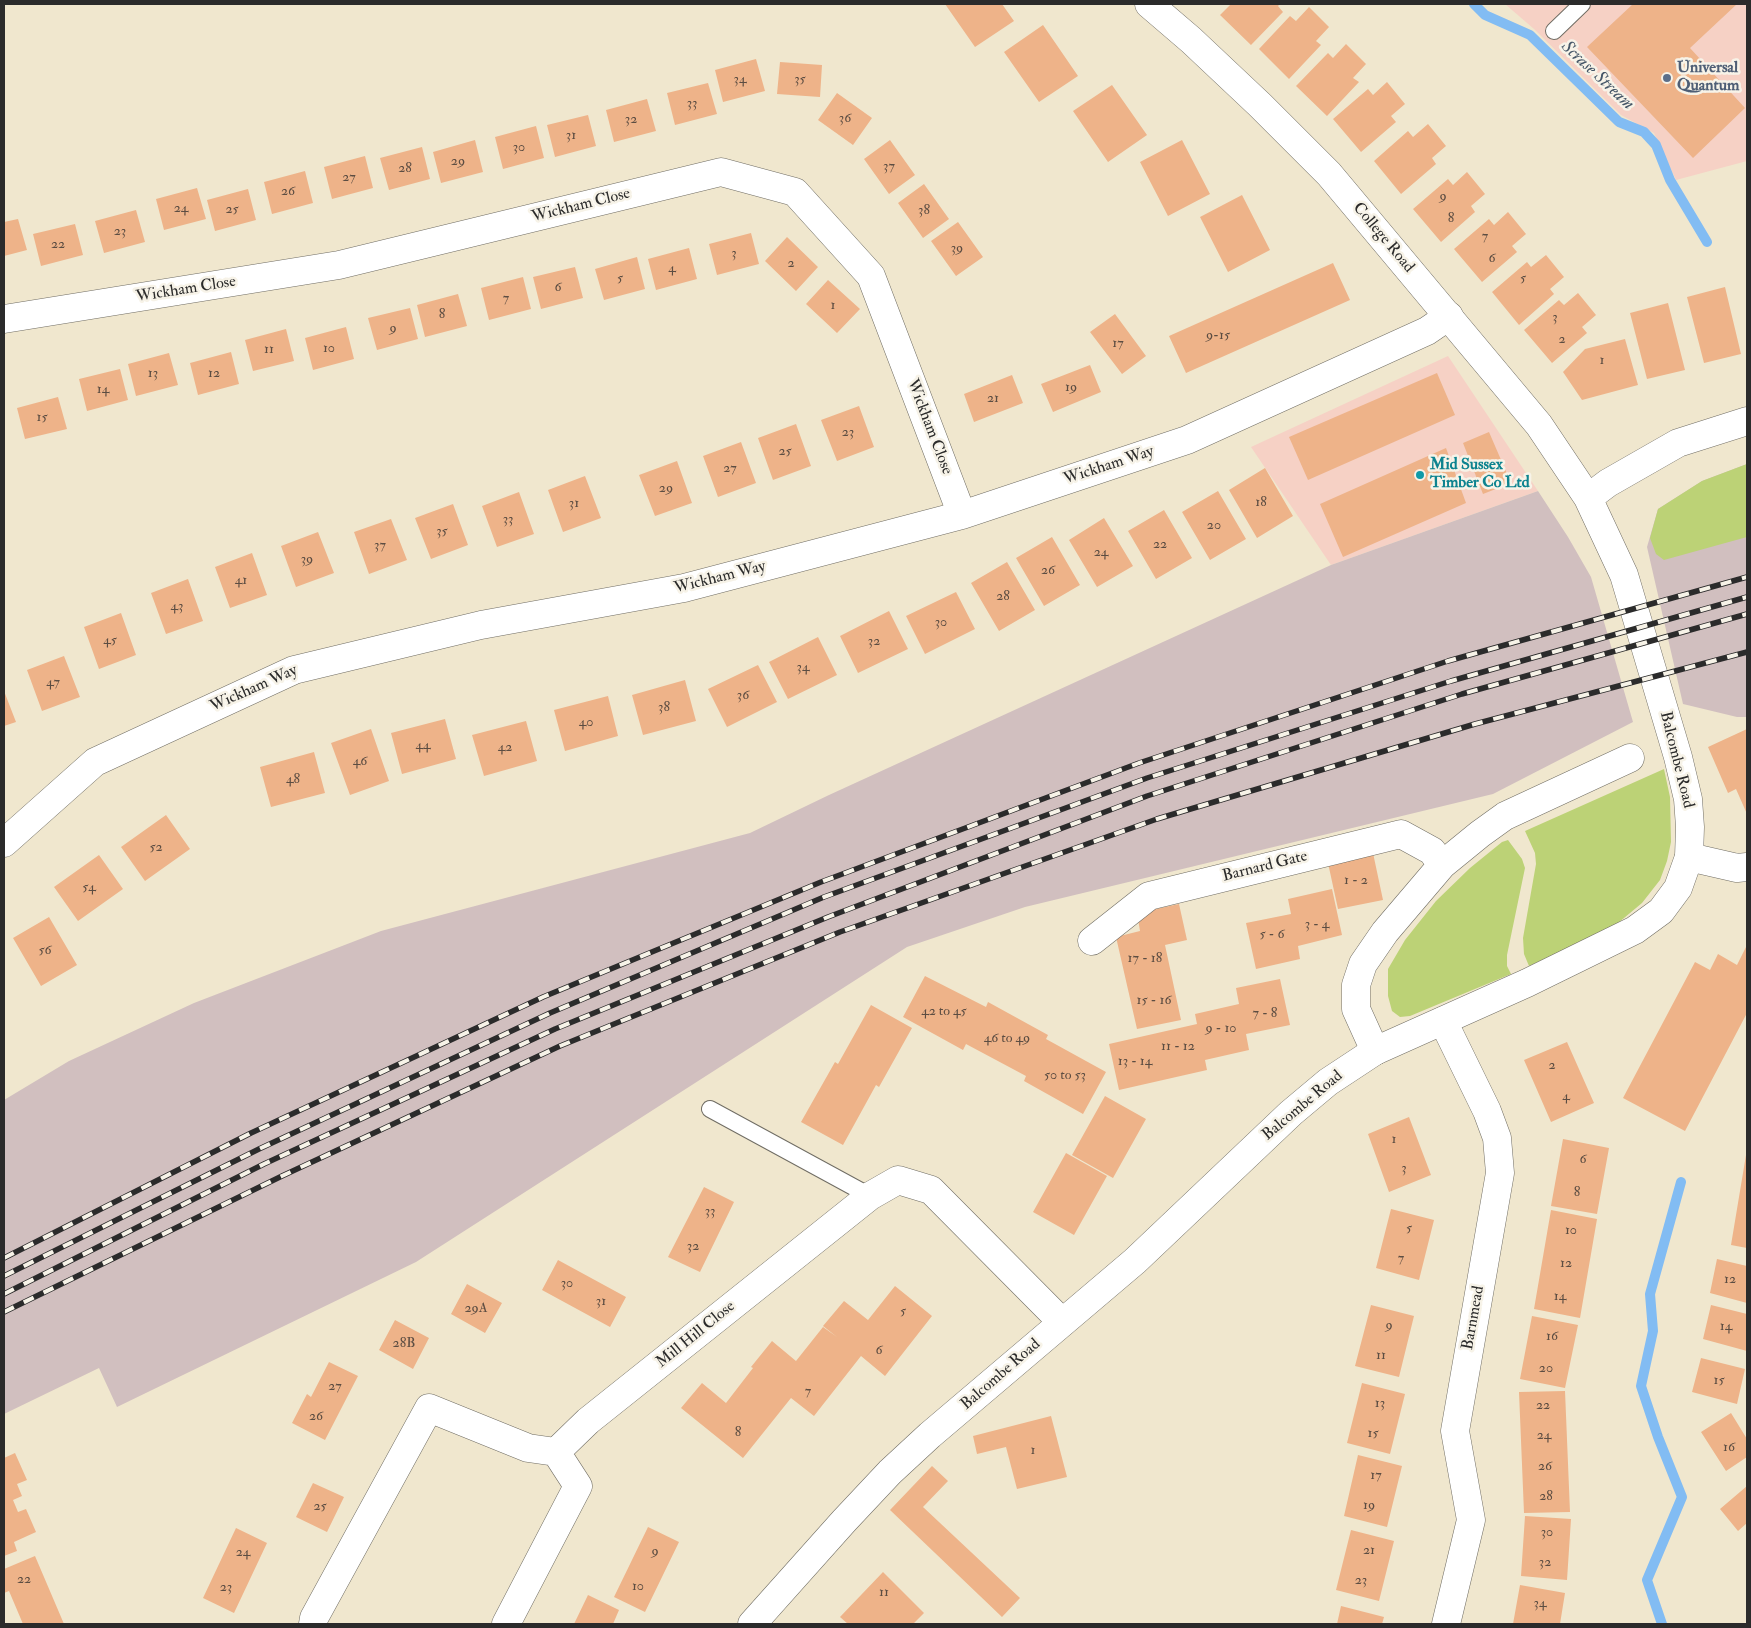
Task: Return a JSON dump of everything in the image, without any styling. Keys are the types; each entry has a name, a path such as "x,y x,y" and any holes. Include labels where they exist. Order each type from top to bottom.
{"street":[{"name":"College Road","path":"1149,4 1260,105 1329,174 1539,425 1588,498"},
{"name":"Wickham Close","path":"4,319 339,265 721,172 795,192 871,276 962,515"},
{"name":"Wickham Way","path":"4,843 96,762 294,670 482,625 684,588 962,515 1187,440 1427,331 1449,316"},
{"path":"1588,498 1608,483 1678,443 1747,422"},
{"name":"Balcombe Road","path":"752,1624 890,1472 930,1435 1135,1261 1291,1113 1328,1082 1375,1051 1527,983 1636,930 1661,911 1678,888 1689,858 1690,827 1688,799 1678,758 1624,575 1588,498"},
{"path":"1375,1051 1356,1010 1356,985 1363,964 1385,932 1442,865 1480,834 1506,816 1630,758"},
{"name":"Barnard Gate","path":"1092,941 1149,896 1400,834 1432,852 1442,865"},
{"path":"1689,858 1737,868 1747,867"},
{"name":"Barnmead","path":"1442,1021 1486,1111 1497,1138 1500,1173 1455,1430 1470,1520 1446,1624"},
{"name":"Mill Hill Close","path":"556,1452 588,1421 870,1196 898,1180 931,1190 1061,1323"},
{"path":"313,1624 314,1618 429,1408 528,1448 556,1452 578,1486 506,1624"}],"lane":[{"path":"1554,31 1582,4"},
{"path":"710,1109 870,1196"}],"shaded area":[{"path":"1505,4 1747,4 1747,161 1676,180 1654,133 1621,115 1534,29"},
{"path":"1448,356 1538,491 1331,565 1251,447"},
{"path":"1747,464 1747,717 1737,717 1683,704 1647,547 1658,509 1702,481"},
{"path":"1538,491 1591,577 1633,722 1493,794 1025,907 907,947 416,1262 117,1407 99,1368 4,1414 4,1100 69,1061 194,1003 381,931 750,833 1331,565"}],"green space":[{"path":"1747,464 1747,537 1664,560 1656,554 1650,538 1658,509 1702,481"},
{"path":"1664,769 1670,797 1671,842 1660,880 1642,903 1618,923 1593,937 1529,966 1524,954 1523,938 1536,864 1535,853 1525,831"},
{"path":"1508,840 1522,859 1525,868 1507,955 1507,966 1511,974 1410,1016 1400,1017 1392,1011 1388,996 1388,969 1405,940 1436,901 1470,868 1502,842"}],"building":[{"path":"945,4 1002,4 1014,21 975,47"},
{"path":"1231,4 1280,4 1278,6 1283,12 1251,45 1220,15"},
{"name":"Universal Quantum","path":"1633,4 1737,4 1690,48 1745,108 1693,158 1587,47"},
{"path":"1309,7 1329,27 1316,41 1321,45 1289,79 1259,49 1290,16 1296,21"},
{"path":"1043,25 1078,76 1039,102 1004,52"},
{"path":"1346,44 1366,64 1353,78 1359,82 1327,116 1296,86 1328,53 1333,58"},
{"path":"756,59 765,91 723,102 715,70"},
{"path":"780,62 822,65 820,97 777,94"},
{"path":"1387,82 1405,104 1391,116 1396,122 1361,152 1333,119 1368,89 1373,95"},
{"path":"708,83 717,114 675,125 667,93"},
{"path":"1112,85 1147,135 1108,162 1073,111"},
{"path":"837,93 872,118 853,145 818,120"},
{"path":"647,99 656,131 614,142 606,110"},
{"path":"588,115 596,146 555,157 547,125"},
{"path":"1428,124 1446,146 1432,158 1436,164 1401,194 1374,161 1408,131 1413,137"},
{"path":"536,126 544,158 503,169 495,137"},
{"path":"475,140 483,172 441,183 433,152"},
{"path":"890,140 915,175 889,194 864,159"},
{"path":"1182,140 1210,194 1168,216 1140,162"},
{"path":"422,147 430,179 389,190 380,158"},
{"path":"365,156 373,188 332,199 324,167"},
{"path":"305,171 313,203 272,214 264,182"},
{"path":"1467,172 1485,194 1471,206 1475,212 1441,242 1413,209 1448,179 1453,185"},
{"path":"924,184 949,219 923,238 898,203"},
{"path":"197,188 206,219 164,230 156,199"},
{"path":"248,189 256,220 215,231 207,200"},
{"path":"1242,195 1270,250 1228,272 1200,217"},
{"path":"136,210 145,242 104,253 95,221"},
{"path":"1508,212 1526,234 1512,246 1517,252 1482,282 1454,249 1489,219 1494,225"},
{"path":"18,219 27,250 4,256 4,222"},
{"path":"958,222 983,257 956,276 931,241"},
{"path":"75,224 83,255 41,266 33,234"},
{"path":"751,233 759,264 717,275 709,244"},
{"path":"787,237 818,267 796,291 765,261"},
{"path":"689,248 697,279 656,290 648,259"},
{"path":"1546,255 1564,277 1550,289 1554,294 1519,325 1492,292 1527,262 1531,267"},
{"path":"637,257 645,289 604,300 595,269"},
{"path":"1333,263 1350,300 1186,373 1169,336"},
{"path":"575,267 583,298 541,309 533,277"},
{"path":"523,277 531,309 489,320 481,288"},
{"path":"828,280 860,309 837,333 806,304"},
{"path":"1725,287 1741,354 1704,363 1687,297"},
{"path":"1578,293 1596,315 1582,327 1587,333 1552,363 1524,330 1559,300 1564,305"},
{"path":"458,294 467,326 425,337 417,305"},
{"path":"1668,303 1685,370 1647,379 1630,313"},
{"path":"410,308 418,339 377,350 368,318"},
{"path":"1115,314 1146,356 1122,374 1090,332"},
{"path":"346,327 354,359 313,370 305,338"},
{"path":"286,329 294,361 253,371 245,340"},
{"path":"1625,339 1638,385 1582,400 1563,372 1585,349"},
{"path":"231,352 239,384 198,395 190,363"},
{"path":"169,353 178,385 136,396 128,364"},
{"path":"1090,365 1101,392 1053,412 1041,384"},
{"path":"120,369 128,400 87,411 79,379"},
{"path":"1437,373 1455,415 1308,480 1289,437"},
{"path":"1012,375 1023,403 974,422 964,394"},
{"path":"58,397 67,429 25,439 17,408"},
{"path":"859,406 874,447 837,461 821,420"},
{"path":"796,424 811,466 773,480 758,438"},
{"path":"1489,432 1511,483 1483,494 1463,443"},
{"path":"741,442 756,483 718,497 703,456"},
{"name":"Mid Sussex Timber Co Ltd","path":"1446,448 1466,503 1343,557 1320,504"},
{"path":"677,461 692,503 655,516 639,475"},
{"path":"1265,468 1293,516 1257,538 1229,490"},
{"path":"585,476 601,518 563,532 548,490"},
{"path":"1218,491 1246,539 1210,560 1182,512"},
{"path":"519,492 534,534 497,547 482,506"},
{"path":"453,504 468,545 431,559 415,518"},
{"path":"1164,510 1192,558 1156,579 1128,531"},
{"path":"1104,518 1133,566 1097,587 1069,540"},
{"path":"391,519 407,560 369,574 354,532"},
{"path":"318,532 334,573 296,587 281,546"},
{"path":"1052,537 1080,585 1044,606 1016,558"},
{"path":"252,553 267,595 230,608 215,567"},
{"path":"1007,562 1035,610 999,631 971,583"},
{"path":"188,579 203,621 166,634 151,593"},
{"path":"956,592 975,629 925,654 906,616"},
{"path":"889,611 908,649 858,673 840,636"},
{"path":"121,613 136,655 99,669 84,627"},
{"path":"818,637 837,675 788,699 769,662"},
{"path":"64,656 80,697 42,711 27,670"},
{"path":"758,665 777,702 727,727 708,689"},
{"path":"685,680 696,721 643,735 632,695"},
{"path":"4,691 16,722 4,726"},
{"path":"608,696 618,736 565,751 554,710"},
{"path":"445,719 456,759 402,774 391,733"},
{"path":"526,721 537,761 484,776 472,735"},
{"path":"371,729 389,781 350,795 331,743"},
{"path":"1747,729 1747,814 1736,789 1728,793 1708,747"},
{"path":"314,752 325,793 271,807 260,767"},
{"path":"166,815 190,849 145,881 121,847"},
{"path":"1373,853 1383,900 1338,909 1328,863"},
{"path":"99,855 123,889 78,921 54,887"},
{"path":"1332,889 1342,935 1298,946 1300,959 1256,969 1246,923 1291,914 1288,899"},
{"path":"1179,904 1187,940 1165,945 1181,1020 1137,1029 1116,937 1140,931 1137,913"},
{"path":"49,917 77,965 41,986 13,938"},
{"path":"1746,947 1747,1013 1685,1131 1623,1098 1695,962 1710,970 1718,954 1737,965"},
{"path":"925,976 986,1007 988,1002 1048,1035 1046,1039 1106,1072 1083,1114 1024,1081 1026,1076 966,1044 963,1050 903,1017"},
{"path":"1280,979 1290,1025 1246,1034 1249,1050 1205,1060 1207,1070 1119,1090 1109,1044 1197,1024 1195,1014 1239,1004 1236,988"},
{"path":"871,1005 912,1028 879,1087 876,1085 843,1145 801,1122 835,1062 838,1064"},
{"path":"1567,1042 1594,1103 1551,1122 1524,1060"},
{"path":"1105,1096 1146,1119 1113,1178 1072,1155"},
{"path":"1409,1117 1431,1175 1389,1192 1368,1134"},
{"path":"1563,1139 1609,1148 1597,1214 1551,1206"},
{"path":"1066,1153 1107,1176 1074,1235 1033,1212"},
{"path":"1747,1155 1747,1248 1731,1245"},
{"path":"704,1187 734,1202 700,1272 668,1257"},
{"path":"1391,1209 1434,1220 1419,1280 1376,1268"},
{"path":"1551,1210 1597,1219 1580,1318 1534,1309"},
{"path":"1717,1259 1747,1266 1747,1303 1710,1293"},
{"path":"558,1260 626,1297 610,1327 542,1290"},
{"path":"467,1284 502,1303 485,1333 451,1314"},
{"path":"895,1286 932,1316 885,1376 861,1356 814,1416 791,1398 743,1458 681,1408 702,1383 726,1403 772,1341 796,1361 823,1327 837,1337 823,1326 844,1301 868,1320"},
{"path":"1371,1305 1414,1316 1399,1377 1355,1366"},
{"path":"1711,1305 1747,1314 1747,1351 1703,1339"},
{"path":"1532,1316 1578,1325 1565,1388 1520,1379"},
{"path":"395,1320 429,1338 413,1369 379,1350"},
{"path":"1701,1358 1745,1369 1737,1404 1692,1392"},
{"path":"329,1362 358,1376 325,1440 292,1423 307,1394 311,1397"},
{"path":"1362,1383 1405,1394 1390,1454 1347,1443"},
{"path":"1565,1391 1570,1512 1524,1513 1519,1392"},
{"path":"1731,1413 1747,1439 1747,1457 1726,1471 1701,1432"},
{"path":"1051,1416 1067,1477 1017,1489 1006,1447 977,1454 973,1436"},
{"path":"15,1453 27,1480 17,1484 22,1496 13,1500 18,1512 26,1509 36,1532 14,1542 17,1551 4,1556 4,1458"},
{"path":"1358,1455 1402,1466 1387,1527 1344,1516"},
{"path":"932,1466 948,1481 923,1507 1020,1598 1002,1617 890,1510"},
{"path":"313,1483 344,1497 327,1532 296,1517"},
{"path":"1747,1486 1747,1523 1738,1531 1720,1509"},
{"path":"1525,1516 1571,1519 1567,1580 1521,1576"},
{"path":"648,1527 679,1542 645,1612 614,1597"},
{"path":"236,1528 267,1543 234,1613 203,1598"},
{"path":"1351,1530 1394,1541 1379,1601 1336,1590"},
{"path":"35,1556 64,1624 23,1624 9,1591 4,1593 4,1569"},
{"path":"883,1572 924,1613 913,1624 848,1624 840,1617"},
{"path":"1520,1585 1565,1593 1560,1624 1513,1624"},
{"path":"588,1595 619,1610 613,1624 574,1624"},
{"path":"1341,1606 1384,1617 1382,1624 1337,1624"}],"waterway":[{"name":"Scrase Stream","path":"1474,4 1485,15 1530,35 1619,122 1644,132 1656,145 1670,180 1707,242"},
{"path":"1662,1624 1647,1580 1682,1497 1658,1437 1641,1386 1653,1331 1650,1294 1681,1182"}],"railway":[{"path":"4,1258 251,1133 543,997 821,882 1139,763 1448,661 1747,577"},
{"path":"4,1276 259,1149 550,1013 824,897 1147,778 1451,681 1747,597"},
{"path":"4,1294 264,1164 555,1029 828,917 1147,796 1462,694 1747,614"},
{"path":"4,1312 282,1176 560,1046 840,932 1157,819 1475,724 1747,652"}],"place":[{"name":"Universal Quantum","path":"1667,78"},
{"name":"Mid Sussex Timber Co Ltd","path":"1420,475"}]}
